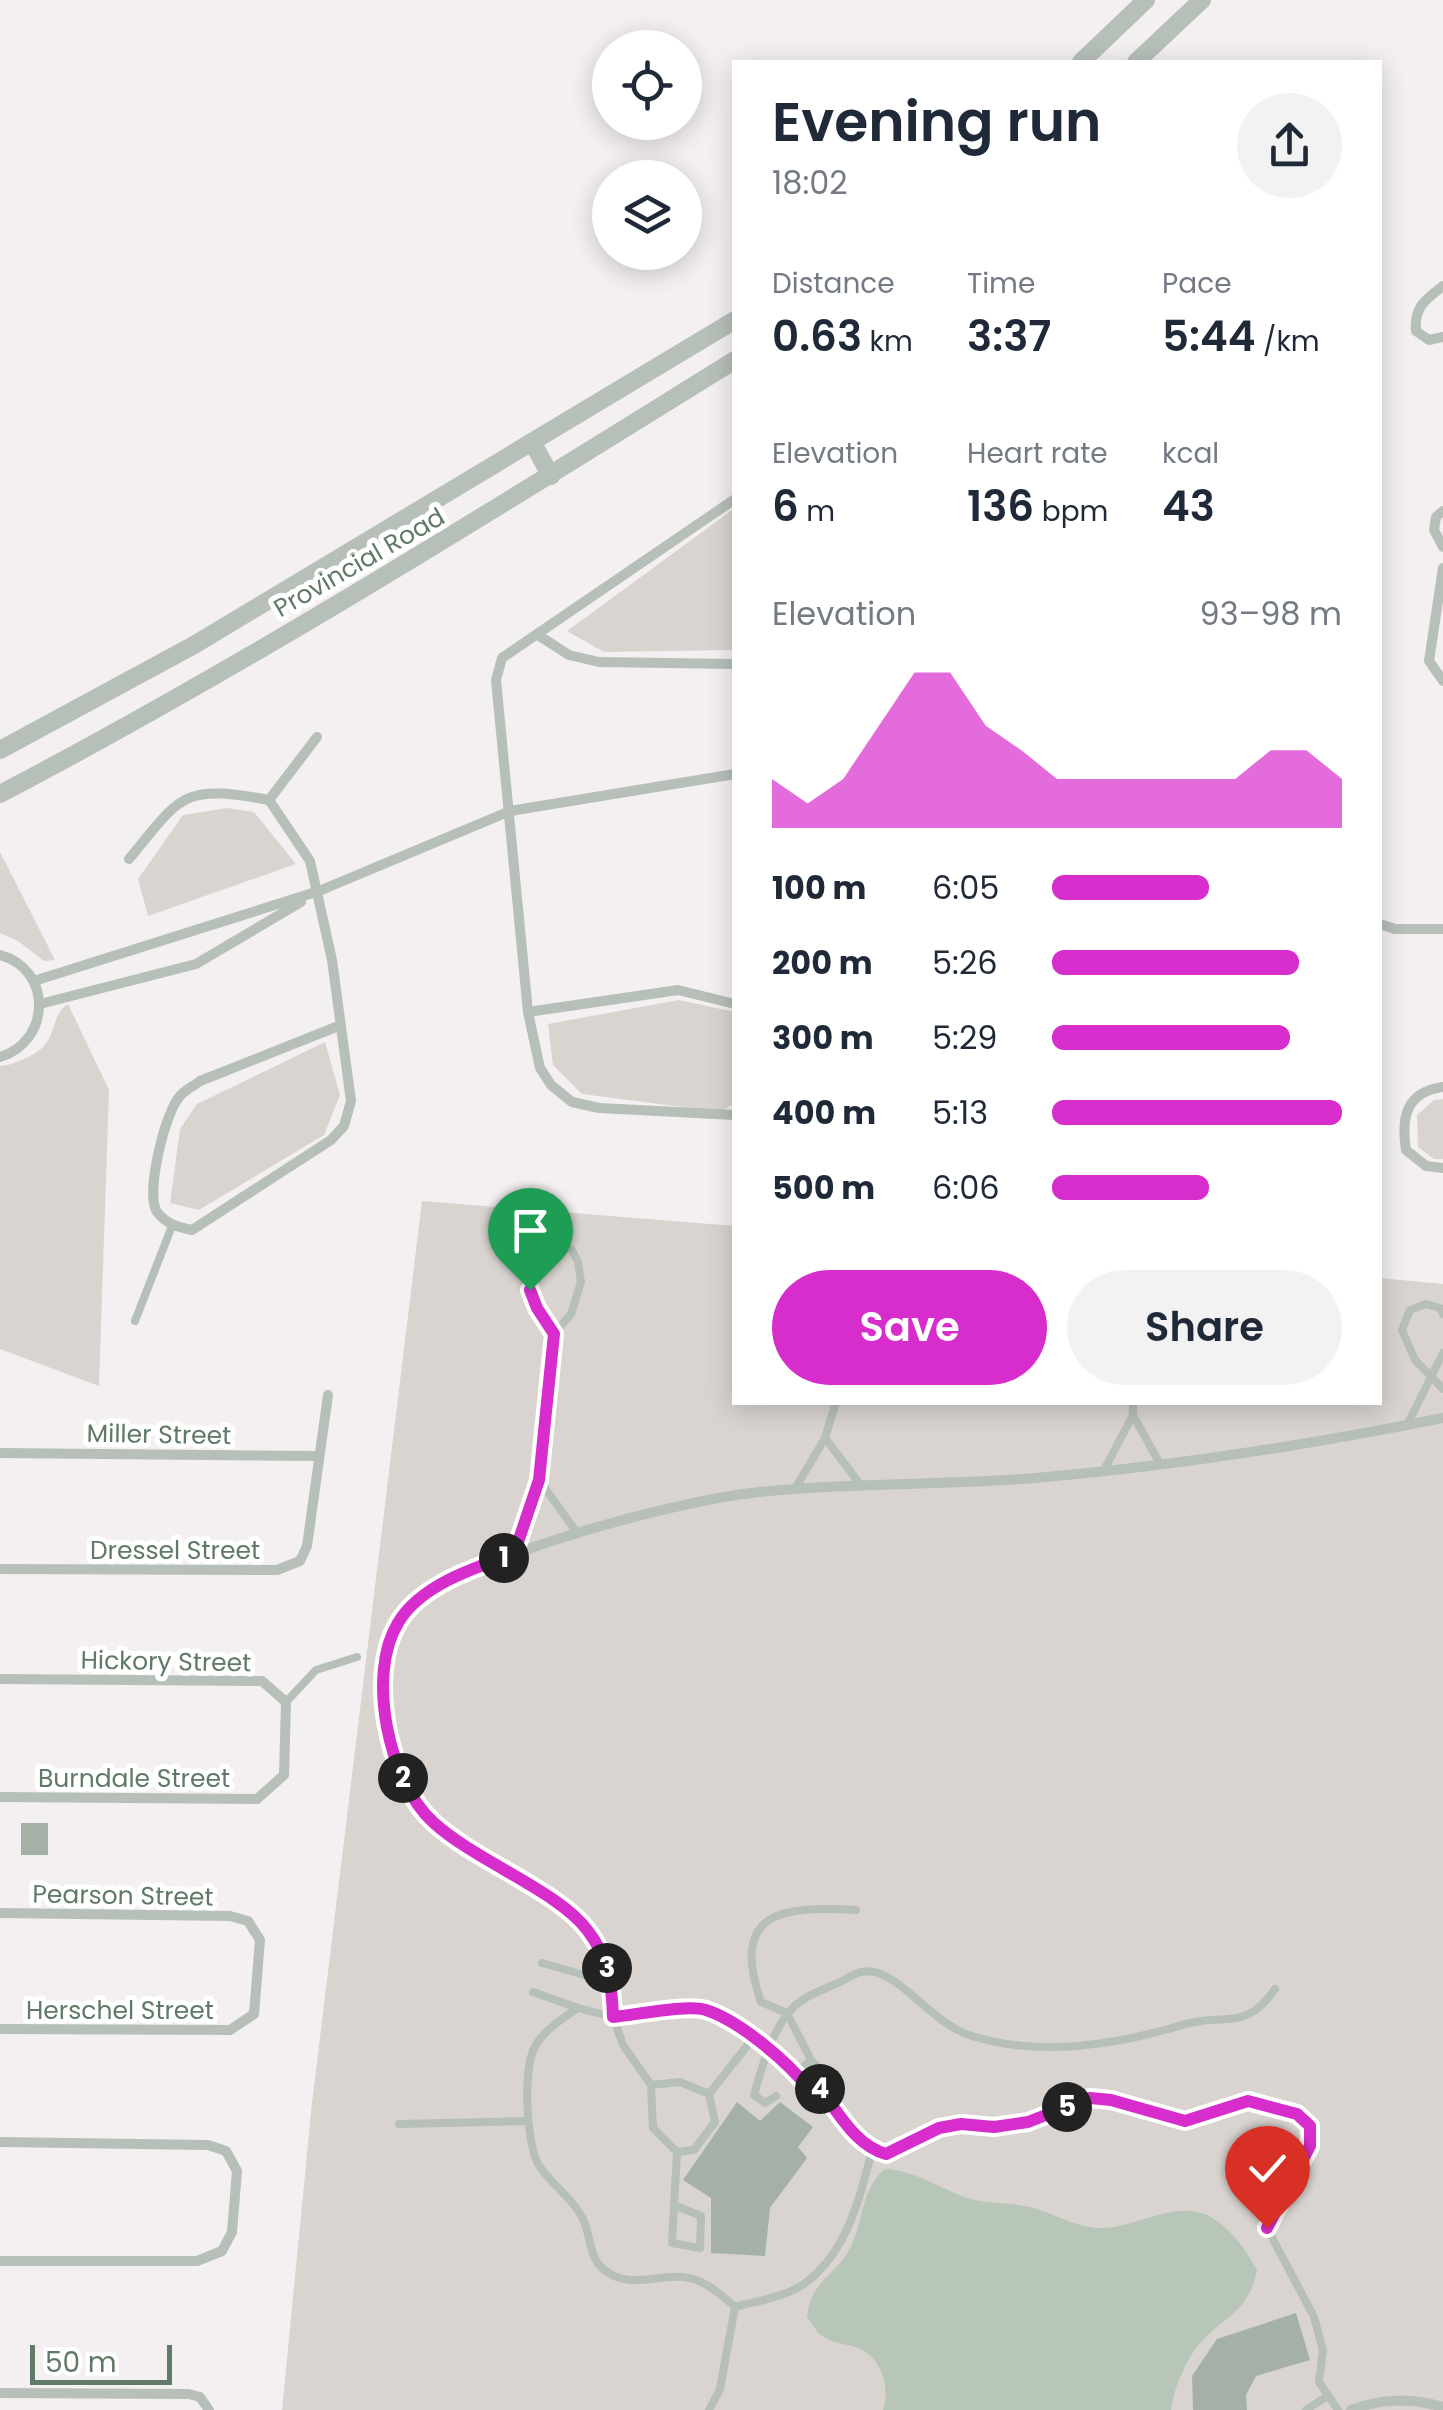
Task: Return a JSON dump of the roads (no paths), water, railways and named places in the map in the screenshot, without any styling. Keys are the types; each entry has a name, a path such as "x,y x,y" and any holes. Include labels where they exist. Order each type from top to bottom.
{"street":[{"path":"1083,60 1146,0"},
{"path":"1138,60 1202,0"},
{"path":"1443,286 1421,303 1415,316 1416,332 1430,340 1443,338"},
{"name":"Provincial Road","path":"0,750 194,645 732,322"},
{"name":"Provincial Road","path":"0,794 194,687 551,476 732,362"},
{"path":"532,442 551,476"},
{"path":"732,501 502,658 496,680 528,1012 540,1068 551,1085 572,1102 599,1108 732,1115"},
{"path":"1443,511 1436,517 1434,530 1443,547"},
{"path":"1443,568 1429,661 1443,681"},
{"path":"538,634 569,655 598,662 732,664"},
{"path":"269,800 317,737"},
{"path":"34,981 319,891 510,812 732,775"},
{"path":"129,859 179,799 204,794 269,800"},
{"path":"269,800 310,861 319,891 341,1026 351,1101 344,1126 330,1140 192,1230 172,1226 151,1198 166,1121 180,1096 200,1081 341,1026"},
{"path":"40,1004 196,964 319,891"},
{"path":"1382,925 1443,929"},
{"path":"0,956 23,967 34,981 40,1004 32,1035 4,1056"},
{"path":"528,1012 678,990 732,1003"},
{"path":"1443,1087 1428,1089 1412,1103 1402,1123 1406,1150 1426,1166 1443,1168"},
{"name":"Dressel Street","path":"0,1569 277,1570 300,1560 307,1546 328,1395"},
{"path":"613,2017 612,1983 603,1954 587,1928 563,1907 462,1848 428,1818 403,1778 390,1740 383,1673 398,1622 425,1595 476,1567 514,1554 709,1501 795,1489 1035,1478 1160,1464 1443,1418"},
{"name":"Miller Street","path":"0,1453 318,1456"},
{"name":"Hickory Street","path":"0,1679 262,1681 286,1702"},
{"name":"Burndale Street","path":"0,1797 257,1799 284,1774 286,1702"},
{"name":"Pearson Street","path":"0,1913 230,1916 248,1921 260,1940 257,1974"},
{"name":"Herschel Street","path":"0,2030 230,2030 254,2014 257,1974"},
{"path":"0,2142 208,2146 226,2151 237,2171 232,2232 222,2251 198,2261 0,2262"},
{"path":"0,2393 188,2394 200,2397 209,2410"},
{"path":"1351,2410 1380,2400 1418,2400 1443,2407"}],"lane":[{"path":"0,1067 4,1056"},
{"path":"136,1321 172,1226"},
{"path":"514,1554 539,1480 554,1334 571,1314 581,1282 572,1250 557,1246 544,1251 530,1290 554,1334"},
{"path":"1443,1314 1440,1308 1426,1304 1410,1310 1402,1330 1414,1360 1443,1389"},
{"path":"1408,1425 1443,1353"},
{"path":"795,1489 825,1438 835,1405"},
{"path":"1133,1405 1134,1415 1160,1464"},
{"path":"1104,1470 1134,1415"},
{"path":"825,1438 860,1484"},
{"path":"539,1480 578,1534"},
{"path":"286,1702 316,1670 357,1657"},
{"path":"820,2089 825,2074 811,2060 787,2013 762,2002 752,1956 758,1933 770,1916 804,1907 856,1910"},
{"path":"542,1962 612,1983"},
{"path":"776,2096 766,2103 754,2095 787,2013 801,2000 860,1970 880,1974 953,2030 1037,2047 1148,2037 1186,2023 1246,2019 1261,2008 1275,1989"},
{"path":"533,1992 613,2017 704,2008 754,2037 798,2072 809,2089 820,2089"},
{"path":"578,2008 558,2021 535,2045 528,2066 528,2120 536,2160 584,2220 592,2254 605,2272 627,2281 685,2276 707,2284 735,2306"},
{"path":"613,2017 622,2044 650,2085 652,2128 676,2152 672,2242 700,2248 701,2216 674,2205"},
{"path":"709,2094 754,2037"},
{"path":"798,2072 811,2060"},
{"path":"650,2085 680,2082 709,2094"},
{"path":"820,2089 861,2142 886,2154 939,2128 1028,2122 1090,2098 1129,2104 1185,2121 1248,2101 1297,2114 1310,2126 1310,2146 1267,2228 1314,2317 1323,2350 1318,2382 1338,2410"},
{"path":"676,2152 694,2150 715,2122 709,2094"},
{"path":"399,2124 528,2120"},
{"path":"735,2306 784,2294 808,2281 841,2245 872,2150"},
{"path":"709,2410 720,2389 735,2306"},
{"path":"1306,2410 1326,2397"}]}
